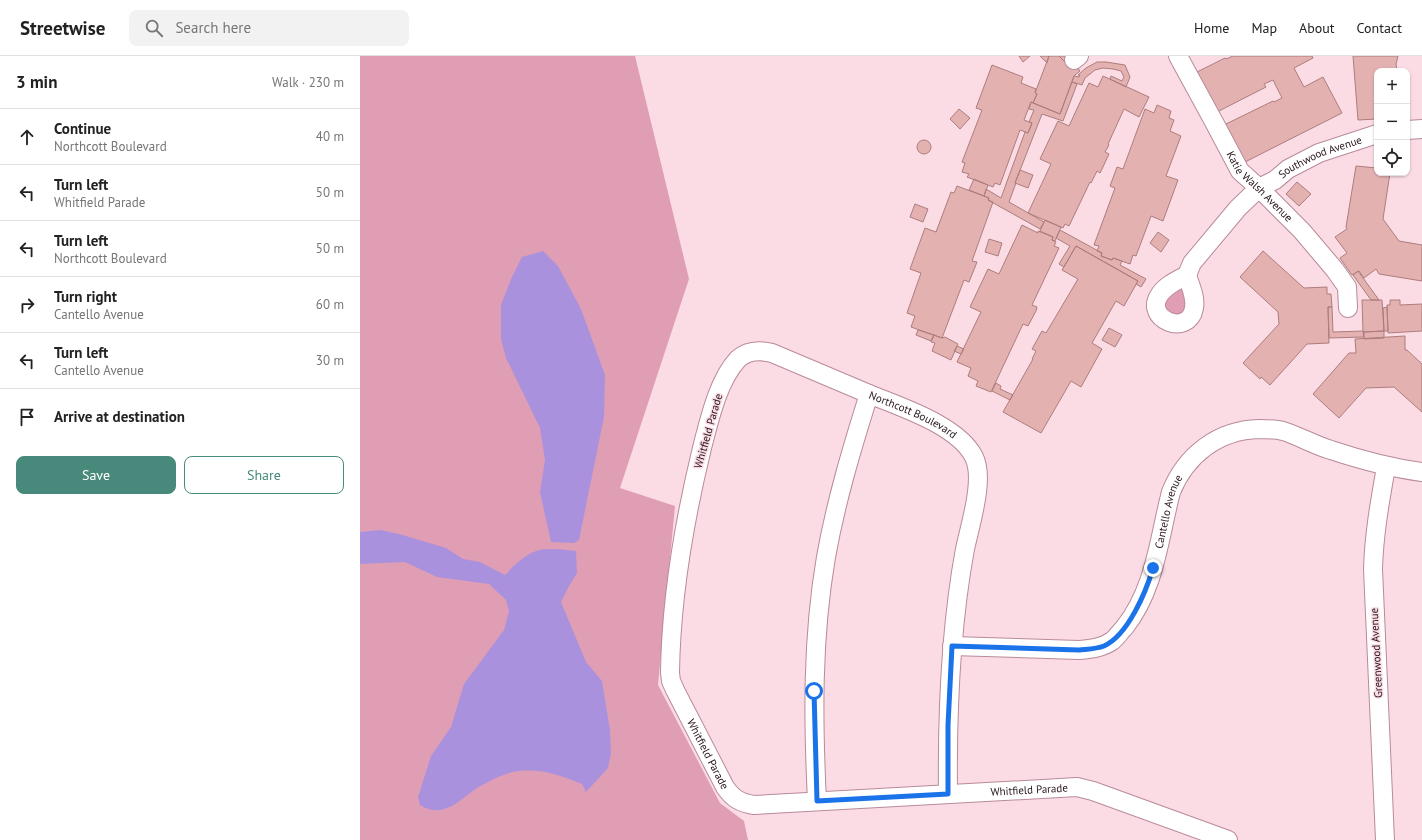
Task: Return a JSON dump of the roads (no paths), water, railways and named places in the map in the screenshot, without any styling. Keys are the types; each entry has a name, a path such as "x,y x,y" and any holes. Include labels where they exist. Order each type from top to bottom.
{"street":[{"name":"Katie Walsh Avenue","path":"1178,56 1240,171 1302,231 1335,270 1347,287 1348,308"},
{"path":"1410,130 1422,129"},
{"name":"Southwood Avenue","path":"1188,275 1192,263 1238,208 1259,188 1274,180 1288,169 1319,153 1374,135"},
{"name":"Whitfield Parade","path":"869,394 772,353 754,351 739,358 733,366 725,380 713,409 693,486 680,562 670,664 671,681 731,795 744,804 754,805 1068,787 1085,788 1228,840"},
{"name":"Northcott Boulevard","path":"817,801 814,691 816,645 821,593 837,503 849,457 869,394 944,428 958,438 967,448 974,456 977,465 978,484 959,583 952,646 948,725 948,794"},
{"name":"Cantello Avenue","path":"952,646 1079,650 1097,648 1112,641 1127,624 1145,591 1154,562 1171,492 1176,481 1186,465 1199,452 1207,445 1225,436 1236,432 1255,429 1282,431 1329,449 1386,467 1422,472"},
{"name":"Greenwood Avenue","path":"1385,840 1373,569 1376,524 1386,467"}]}
